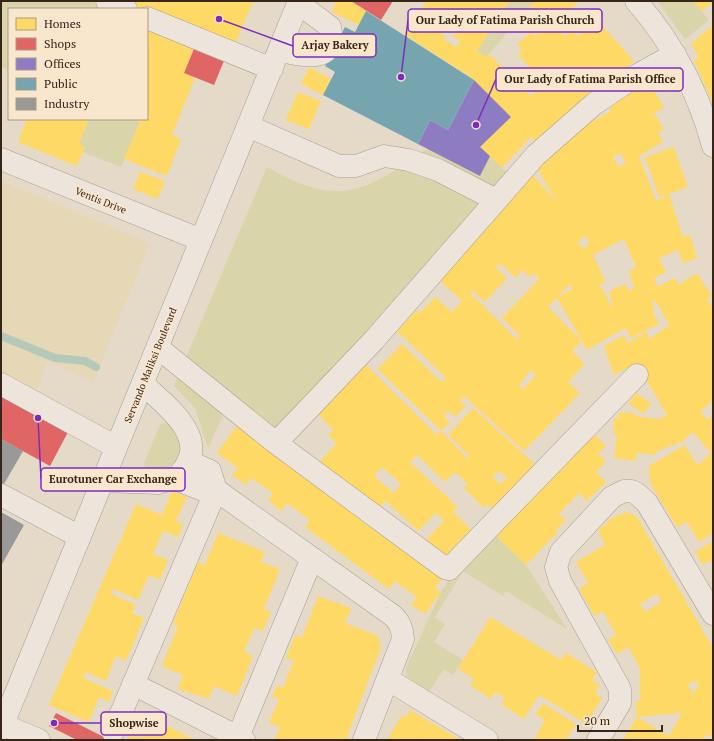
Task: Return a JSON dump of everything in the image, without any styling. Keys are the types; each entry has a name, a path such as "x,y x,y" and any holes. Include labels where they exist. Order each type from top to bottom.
{"street":[{"path":"107,1 124,8"},
{"path":"636,1 655,24 675,54 710,121 713,146"},
{"path":"148,18 275,60 317,56 325,52 330,44 332,36 330,27 299,2"},
{"name":"Servando Maliksi Boulevard","path":"1,726 299,2"},
{"path":"276,443 374,340 536,155 594,104 639,74 675,54"},
{"path":"248,126 339,166 356,166 384,156 410,160 438,170 496,200"},
{"name":"Ventis Drive","path":"1,159 201,240"},
{"path":"157,347 276,443 445,568 449,569 637,375"},
{"path":"1,384 116,447"},
{"path":"103,481 158,483 173,478 186,466 191,443 187,430 179,419 143,384"},
{"path":"113,732 216,490 210,471 188,461"},
{"path":"173,478 203,490 216,490 398,621 402,629 403,639 364,740"},
{"path":"598,740 620,702 620,689 560,581 556,567 561,552 612,497 624,491 632,491 647,503 713,614"},
{"path":"1,495 80,537"},
{"path":"133,684 241,738 312,558"},
{"path":"388,680 487,740"},
{"path":"1,726 39,740"}],"shaded area":[{"path":"1,1 90,1 107,8 8,8 8,70 1,67"},
{"path":"510,1 535,1 486,57 477,51"},
{"path":"657,1 693,1 709,20 685,39"},
{"path":"89,120 135,120 140,122 121,167 83,152 85,147 79,144"},
{"path":"428,149 490,156 510,176 267,443 224,413 208,448 195,408 174,386 267,167 292,180 314,188 333,191 350,190 368,185 386,176"},
{"path":"1,181 150,243 93,382 47,362 37,391 1,371"},
{"path":"168,423 175,431 179,439 179,455 168,467 148,471 145,468 144,463 160,425"},
{"path":"493,533 526,565 567,629 506,591 503,596 463,571 435,617 445,624 434,642 463,660 453,675 444,669 429,692 407,677 406,668 441,592 450,578"}],"building: Homes":[{"path":"124,1 253,1 234,47 148,11 148,8 141,8"},
{"path":"336,1 351,1 366,11 359,25 332,12"},
{"path":"426,1 510,1 477,51 486,57 489,54 531,96 536,91 521,73 529,67 518,54 522,50 517,44 531,32 535,36 549,21 545,18 540,23 527,11 535,1 579,1 555,27 565,36 572,29 578,36 597,20 634,61 538,144 531,137 502,168 480,147 511,117 469,76 404,34","holes":["453,16 462,22 453,36 461,41 456,47 444,40 446,37 442,34","562,68 573,80 567,85 557,73"]},
{"path":"693,1 713,1 713,2 702,11"},
{"path":"148,24 196,44 184,73 195,78 172,135 181,139 167,176 124,159 140,122 135,120 148,120"},
{"path":"713,25 713,104 694,60 699,57 691,44"},
{"path":"309,67 331,79 323,95 301,84"},
{"path":"647,77 664,108 654,113 664,129 658,133 663,142 639,156 656,201 669,194 683,237 690,235 697,258 683,263 678,250 659,258 666,272 654,278 658,287 675,278 679,285 697,273 712,296 707,299 713,309 713,401 701,411 707,420 713,415 713,534 699,542 687,522 677,527 650,483 649,466 685,445 697,465 711,453 693,432 683,441 656,452 656,455 636,453 636,461 614,458 617,434 613,434 614,418 618,419 619,412 635,413 635,416 660,419 667,415 637,363 614,375 604,346 624,335 628,343 646,332 650,339 669,325 655,300 652,303 655,308 652,309 659,324 631,338 625,328 587,350 582,341 572,351 585,364 568,382 580,393 524,451 464,396 460,401 466,406 455,417 449,411 444,416 450,422 441,431 378,369 402,344 441,382 446,378 397,331 417,310 420,313 435,297 452,312 462,301 437,278 530,172 558,203 536,167 590,116 593,121 611,111 605,101","holes":["620,153 626,163 619,167 613,157","586,235 589,244 584,249 577,243","624,239 636,268 629,271 634,288 628,291 626,284 609,291 614,310 600,285 605,281 593,255","500,263 516,278 522,270 530,277 533,273 539,279 502,318 520,336 517,339 470,293 472,290 485,302 507,278 496,268","570,284 572,289 557,298","557,298 582,341 548,307","531,370 536,375 523,389 519,385"]},
{"path":"298,92 321,101 309,129 286,120"},
{"path":"27,120 89,120 79,144 85,147 77,166 18,142"},
{"path":"674,147 688,187 659,197 645,157"},
{"path":"140,172 165,181 158,199 133,189"},
{"path":"363,362 437,435 441,431 468,459 470,456 448,435 473,408 540,469 496,512 487,504 484,508 464,488 468,484 455,472 445,482 417,455 410,462 458,507 453,512 476,534 447,564 424,542 444,521 436,513 418,531 386,501 376,511 316,466 337,443 328,435 333,430 315,411","holes":["382,467 401,484 394,493 374,476","499,471 507,478 500,484 493,477"]},
{"path":"636,393 651,403 644,414 629,404"},
{"path":"239,423 445,574 435,588 441,592 425,614 411,605 417,597 395,581 389,589 305,527 310,520 287,503 281,511 268,500 273,493 251,478 246,485 232,475 238,468 217,453"},
{"path":"591,431 606,446 598,454 606,461 596,472 606,482 587,501 579,493 559,514 566,520 556,530 558,532 526,565 493,533"},
{"path":"172,491 187,497 176,521 183,525 178,537 163,531 153,554 168,560 160,580 149,575 138,600 113,589 111,594 136,605 132,613 144,618 126,661 116,656 106,681 86,672 83,678 113,691 109,702 99,697 89,722 49,705 136,504 162,515"},
{"path":"627,512 637,517 713,648 713,738 706,734 703,740 623,740 637,717 635,702 640,701 640,668 628,647 617,654 608,640 616,635 603,611 595,616 579,589 588,583 576,562 605,545 598,531 612,518","holes":["657,594 661,602 645,612 640,604","694,681 699,684 693,694 688,685","682,713 669,736 637,717"]},
{"path":"218,533 265,552 261,562 280,569 264,609 271,612 263,631 254,628 244,652 253,656 237,696 214,686 209,699 178,689 183,675 162,666 178,626 173,624 198,562 205,565"},
{"path":"713,541 713,565 710,560 703,565 695,552"},
{"path":"318,596 351,608 345,623 378,636 381,647 346,740 277,740 275,739 280,727 269,723 279,699 272,697 277,685 283,688 294,660 286,658 295,635 302,638"},
{"path":"490,617 561,660 566,653 597,672 592,680 600,685 595,693 602,698 586,724 539,695 524,719 501,704 505,698 495,692 491,699 470,685 474,679 458,669"},
{"path":"543,703 576,724 566,740 537,740 535,738 545,720 535,714"},
{"path":"410,710 461,740 387,740 402,715 406,718"},
{"path":"149,717 195,740 127,740 131,734 139,738"}],"building: Shops":[{"path":"351,1 393,1 381,20"},
{"path":"196,44 226,56 214,85 184,73"},
{"path":"1,395 68,432 50,466 1,439"},
{"path":"56,713 110,740 77,740 49,726"}],"building: Offices":[{"path":"474,80 511,117 480,147 490,156 480,176 418,144 430,120 448,130"}],"building: Public":[{"path":"366,11 474,80 448,130 430,120 418,144 323,95 335,72 325,66 345,27 355,32"}],"building: Industry":[{"path":"1,439 23,451 4,484 1,483"},
{"path":"1,512 24,525 1,566"}],"waterway":[{"path":"1,336 55,358 85,361 96,367"}],"place":[{"name":"Arjay Bakery","path":"219,19"},
{"name":"Our Lady of Fatima Parish Church","path":"401,77"},
{"name":"Our Lady of Fatima Parish Office","path":"476,125"},
{"name":"Eurotuner Car Exchange","path":"38,418"},
{"name":"Shopwise","path":"54,723"}]}
